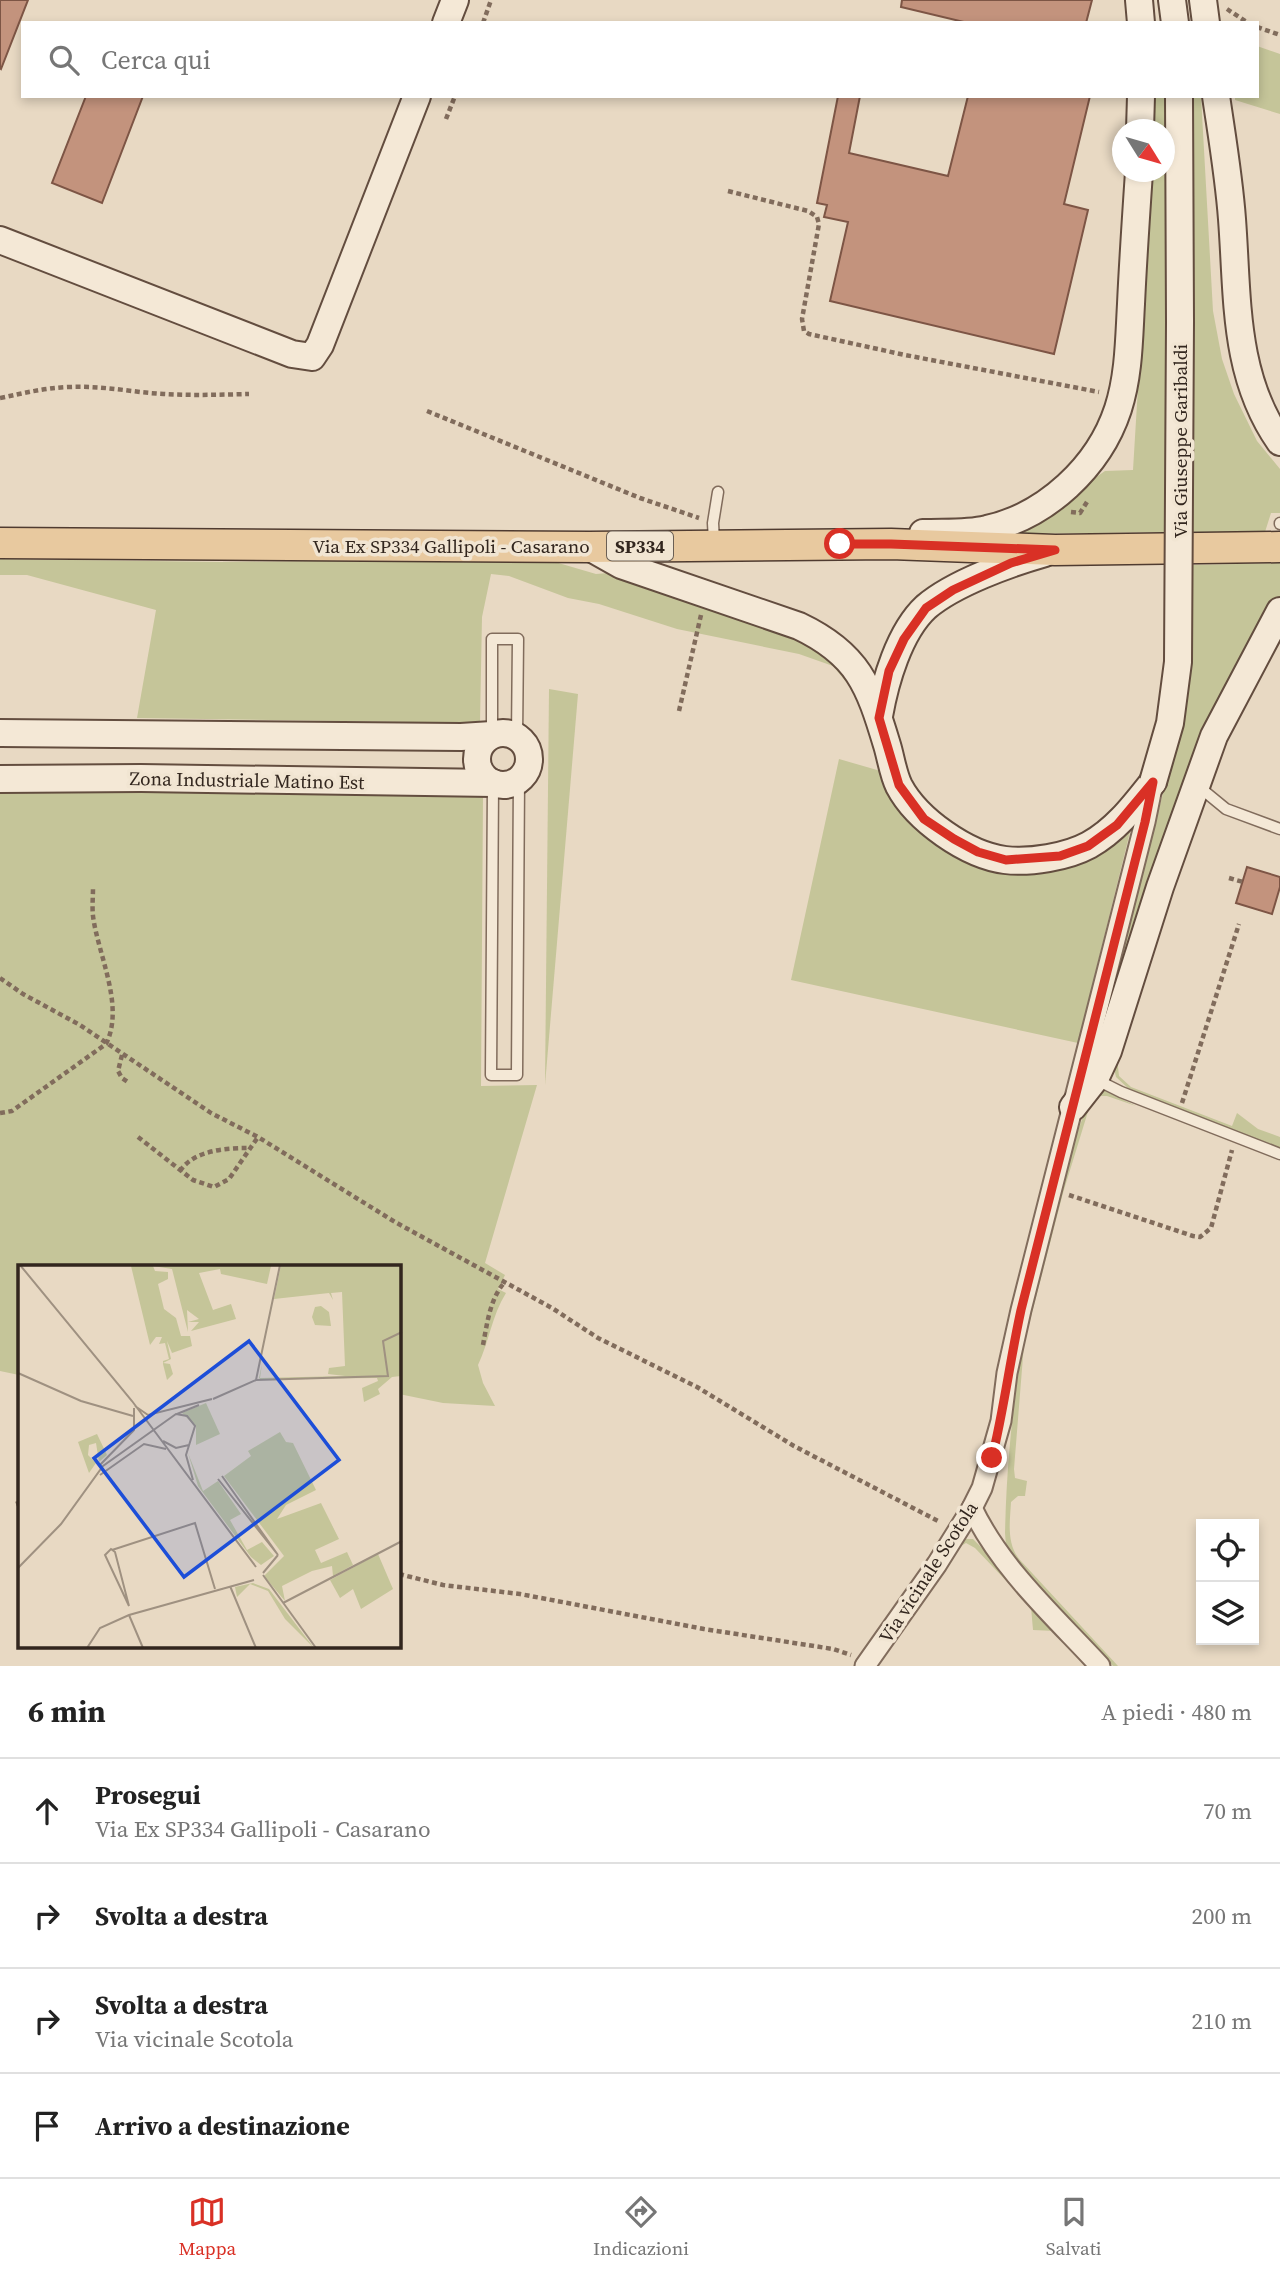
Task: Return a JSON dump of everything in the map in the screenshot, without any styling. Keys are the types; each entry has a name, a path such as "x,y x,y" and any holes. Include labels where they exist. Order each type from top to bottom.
{"main road":[{"path":"447,21 455,0"},
{"path":"1139,0 1141,21"},
{"path":"1172,0 1175,21"},
{"path":"0,240 292,354 312,357 320,345 416,98"},
{"path":"1140,119 1141,98"},
{"name":"Via Giuseppe Garibaldi","path":"1153,782 1170,723 1178,663 1180,98"},
{"path":"1216,98 1231,216 1240,342 1250,382 1264,419 1280,442"},
{"path":"891,544 918,533 984,530 1013,522 1042,507 1072,482 1098,448 1117,410 1126,374 1138,182"},
{"name":"Via Ex SP334 Gallipoli - Casarano","path":"0,543 589,547 713,534 1055,550 1280,547"},
{"path":"589,547 621,565 799,626 826,639 846,656 870,692 899,785 924,819 978,852 1006,860 1060,856 1088,846 1117,825 1153,782"},
{"path":"879,718 889,671 904,639 926,608 953,590 1011,563 1055,550"},
{"path":"1073,1107 1095,1079 1116,1028 1195,784 1214,736 1280,611"},
{"path":"0,733 505,736 526,746 530,758 527,770 519,779"},
{"path":"255,780 257,735"},
{"path":"493,783 483,776 478,765 478,754 483,743 505,736"},
{"name":"Zona Industriale Matino Est","path":"0,779 507,785 519,779"}],"street":[{"name":"Via vicinale Scotola","path":"866,1665 972,1508 992,1458 1001,1421 1010,1360 1153,782"},
{"path":"972,1508 982,1530 999,1555 1100,1666"}],"lane":[{"path":"713,534 718,492"},
{"path":"492,639 518,639 505,736 492,639"},
{"path":"493,783 491,1075 517,1075 519,779"},
{"path":"1195,784 1226,809 1280,829"},
{"path":"1095,1079 1121,1092 1280,1154"}],"path":[{"path":"484,21 491,0"},
{"path":"1211,9 1243,21"},
{"path":"1259,27 1280,35"},
{"path":"446,119 454,98"},
{"path":"729,191 808,211 817,217 819,224 802,319 804,331 808,334 1121,395"},
{"path":"0,398 33,389 69,387 203,396 249,394"},
{"path":"427,411 640,498 713,534"},
{"path":"679,711 706,593"},
{"path":"1229,878 1243,882"},
{"path":"0,1113 12,1111 106,1044 114,1016 93,915 93,888"},
{"path":"1178,1114 1239,924"},
{"path":"0,978 23,994 80,1025 211,1113 258,1137 394,1222 552,1308 598,1338 696,1387 794,1446 958,1531"},
{"path":"122,1055 118,1071 128,1082"},
{"path":"1051,1190 1200,1237 1211,1228 1234,1136"},
{"path":"138,1138 180,1171 204,1185 214,1187 229,1179 258,1137"},
{"path":"180,1171 191,1158 218,1151 250,1148"},
{"path":"483,1345 491,1307 498,1289 504,1283"},
{"path":"401,1574 443,1585 520,1594 705,1629 832,1649 859,1658 866,1665"}],"green space":[{"path":"1259,47 1280,54 1280,114 1235,100 1259,98"},
{"path":"1155,98 1167,98 1167,119 1154,119"},
{"path":"1189,98 1201,98 1213,311 1222,359 1234,394 1257,441 1280,469 1280,513 1271,513 1265,532 1193,532"},
{"path":"1150,182 1168,182 1170,532 1012,534 1105,471 1133,470"},
{"path":"0,559 221,562 493,559 555,562 596,574 621,572 831,653 866,706 833,666 799,654 677,629 599,604 568,598 509,576 491,574 482,617 480,723 137,718 156,610 27,575 0,575"},
{"path":"1280,563 1280,596 1239,670 1092,1066 1179,732 1190,649 1193,565"},
{"path":"549,689 578,694 545,1085"},
{"path":"839,759 884,772 910,817 1054,869 1082,864 1097,856 1131,828 1078,1043 791,980"},
{"path":"0,792 483,795 481,1086 537,1085 485,1263 505,1275 498,1289 506,1293 497,1310 478,1365 483,1383 495,1406 443,1403 401,1394 401,1265 18,1265 18,1375 0,1371"},
{"path":"1117,1058 1119,1076 1131,1087 1232,1126 1237,1113 1258,1129 1280,1137 1280,1148 1130,1090 1116,1077 1113,1064"},
{"path":"1101,1089 1136,1106 1107,1096 1095,1096 1063,1193 1024,1344 1014,1469 1015,1478 1027,1481 1025,1496 1018,1496 1011,1502 1010,1532 1013,1547 1020,1560 1118,1666 1113,1666 1014,1559 1006,1546 1005,1533 1010,1438 1023,1344 1032,1298 1042,1252 1078,1132 1089,1105 1094,1097"},
{"path":"973,1539 983,1549 1055,1631 1033,1630 1031,1607 975,1548 966,1543 961,1546 878,1666 873,1666 962,1541"}],"building":[{"path":"0,0 28,0 1,69 0,68"},
{"path":"902,0 1092,0 1087,21 960,21 901,7"},
{"path":"85,98 142,98 102,203 52,183"},
{"path":"838,98 860,98 849,153 948,176 968,98 1090,98 1064,204 1088,210 1054,354 830,301 848,222 824,217 827,205 817,203"},
{"path":"1247,867 1280,877 1280,887 1272,914 1236,903"}],"route":[{"path":"840,544 1055,550 1011,563 953,590 926,608 904,639 889,671 879,718 899,785 924,819 978,852 1006,860 1060,856 1088,846 1117,825 1153,782 1021,1310 992,1458"}]}
